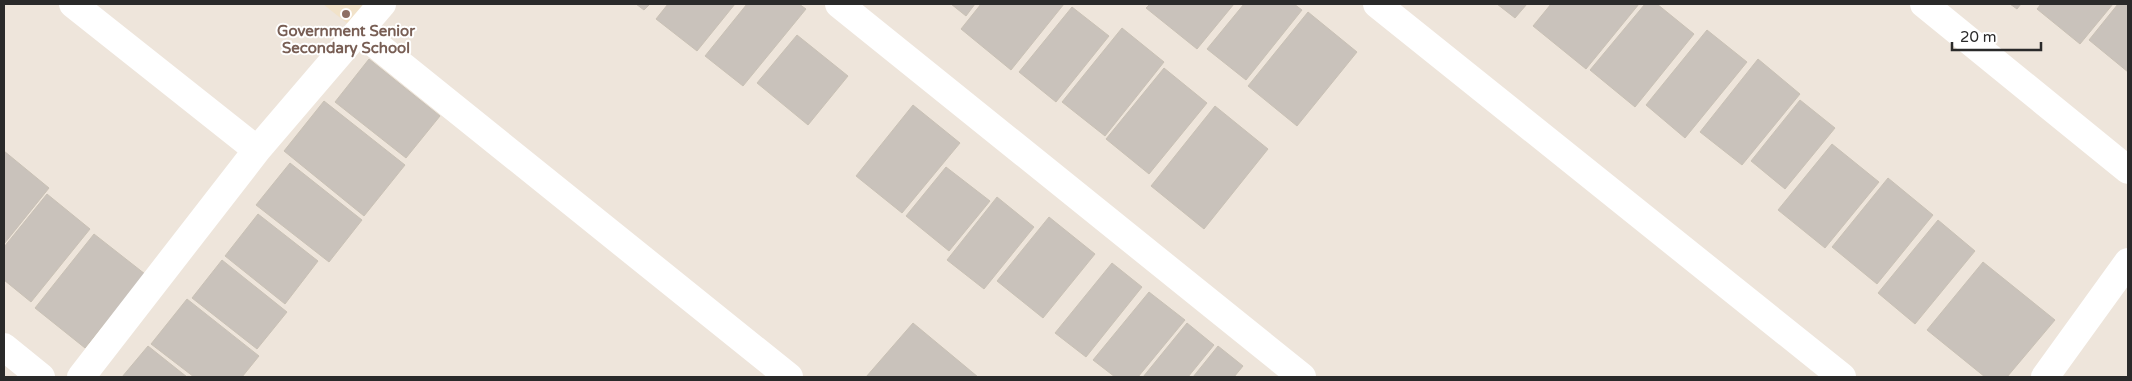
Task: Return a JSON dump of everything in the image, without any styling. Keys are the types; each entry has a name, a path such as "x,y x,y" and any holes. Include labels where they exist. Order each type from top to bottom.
{"street":[{"path":"73,4 257,150"},
{"path":"82,377 257,150 382,4"},
{"path":"839,4 1302,377"},
{"path":"1378,4 1842,377"},
{"path":"1924,4 2128,170"},
{"path":"359,31 789,377"},
{"path":"2045,377 2128,262"},
{"path":"4,347 41,377"}],"shaded area":[{"name":"Government Senior Secondary School","path":"323,4 365,4 348,24"}],"building":[{"path":"636,4 650,4 644,10"},
{"path":"668,4 735,4 697,51 656,19"},
{"path":"747,4 799,4 806,9 743,86 705,56"},
{"path":"951,4 975,4 966,16"},
{"path":"981,4 1064,4 1011,70 961,29"},
{"path":"1150,4 1234,4 1197,49 1146,8"},
{"path":"1244,4 1294,4 1302,10 1246,80 1207,49"},
{"path":"1497,4 1527,4 1515,18"},
{"path":"1551,4 1639,4 1586,69 1533,26"},
{"path":"1645,4 1657,4 1694,34 1635,107 1590,70"},
{"path":"2010,4 2021,4 2017,9"},
{"path":"2041,4 2113,4 2080,44 2037,9"},
{"path":"2118,4 2128,4 2128,72 2089,40"},
{"path":"1072,7 1109,36 1056,102 1019,72"},
{"path":"1308,12 1357,52 1297,126 1248,86"},
{"path":"1122,28 1164,62 1105,136 1062,102"},
{"path":"1707,30 1747,62 1685,138 1646,105"},
{"path":"797,35 848,76 808,125 757,83"},
{"path":"369,59 440,116 406,158 335,102"},
{"path":"1758,59 1800,94 1742,165 1700,132"},
{"path":"1164,68 1207,103 1149,174 1106,139"},
{"path":"1800,100 1835,128 1785,189 1751,161"},
{"path":"324,101 405,165 364,216 284,151"},
{"path":"913,105 960,143 902,213 856,176"},
{"path":"1215,106 1268,149 1204,229 1151,186"},
{"path":"1832,144 1879,182 1825,248 1778,210"},
{"path":"4,151 49,188 4,244"},
{"path":"290,163 362,220 329,262 256,205"},
{"path":"946,167 990,201 949,251 906,216"},
{"path":"1888,178 1933,215 1877,284 1832,247"},
{"path":"47,194 90,229 31,302 4,280 4,247"},
{"path":"997,197 1034,227 984,289 947,260"},
{"path":"258,214 318,261 285,304 225,256"},
{"path":"1049,217 1095,254 1043,318 997,281"},
{"path":"1938,220 1975,251 1915,324 1878,293"},
{"path":"94,234 145,274 85,348 35,308"},
{"path":"222,260 287,312 257,349 192,298"},
{"path":"1983,262 2055,320 2007,377 1985,377 1927,330"},
{"path":"1112,263 1142,287 1086,357 1055,333"},
{"path":"1149,292 1185,320 1138,377 1115,377 1093,360"},
{"path":"187,299 259,356 242,377 194,377 151,344"},
{"path":"913,323 978,377 866,377"},
{"path":"1187,323 1214,345 1188,377 1143,377"},
{"path":"148,346 187,377 122,377"},
{"path":"1218,346 1243,366 1234,377 1193,377"}],"place":[{"name":"Government Senior Secondary School","path":"346,14"}]}
